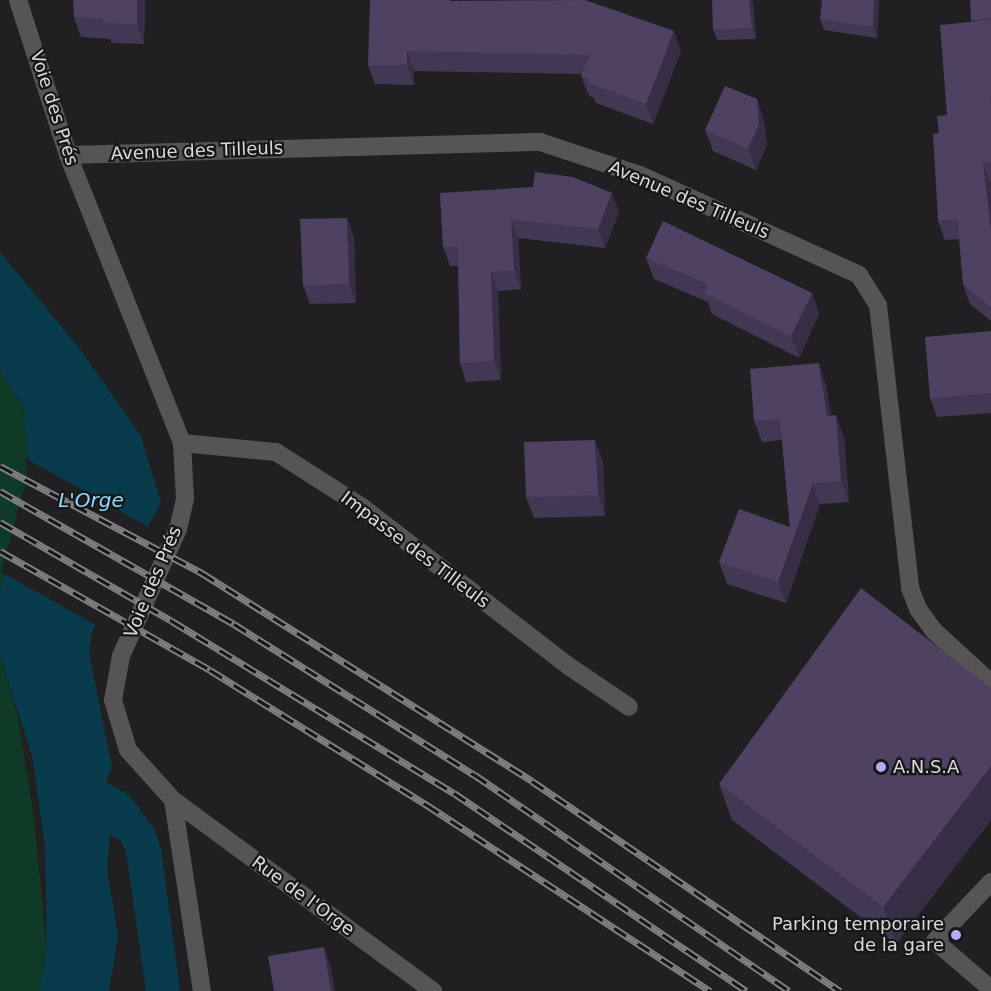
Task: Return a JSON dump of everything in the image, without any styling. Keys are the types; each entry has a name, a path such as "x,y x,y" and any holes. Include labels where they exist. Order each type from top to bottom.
{"street":[{"name":"Voie des Prés","path":"18,0 68,155 182,442 184,499 178,529 121,656 113,699 128,750 173,800"},
{"name":"Avenue des Tilleuls","path":"68,155 540,142 640,175 859,274 878,305 910,588 918,609 933,630 991,683"},
{"name":"Impasse des Tilleuls","path":"182,442 276,452 362,507 570,667 629,707"},
{"path":"173,800 202,991"},
{"name":"Rue de l'Orge","path":"173,800 433,991"},
{"path":"991,882 935,941 991,989"}],"green space":[{"path":"0,372 23,406 30,477 0,589"},
{"path":"0,656 18,717 34,819 47,951 39,991 0,991"}],"water":[{"name":"L'Orge","path":"0,252 80,349 141,436 161,502 92,632 89,653 112,767 106,782 129,795 154,829 161,848 180,991 146,991 126,852 120,840 110,835 107,869 118,936 109,991 39,991 47,951 45,846 32,756 0,656 0,589 30,477 23,406 0,372"}],"pier":[{"path":"25,458 152,529 99,627 1,572 27,477"}],"building":[{"path":"73,0 137,0 137,24 104,23 103,19 74,17"},
{"path":"370,0 585,0 674,31 646,104 588,83 590,79 581,76 590,55 407,51 407,65 368,65"},
{"path":"712,0 749,0 752,28 713,29"},
{"path":"822,0 874,0 873,27 820,19"},
{"path":"970,0 991,0 991,18 971,20"},
{"path":"991,20 991,162 983,163 991,230 991,308 963,284 958,219 938,221 933,134 939,133 937,116 947,115 940,25"},
{"path":"725,86 757,99 759,124 748,149 705,130"},
{"path":"535,172 573,177 612,193 598,229 511,219 514,270 491,272 494,361 460,363 458,246 443,247 440,193 533,187"},
{"path":"347,218 349,284 303,285 300,219"},
{"path":"663,221 812,293 791,336 704,293 708,284 646,258"},
{"path":"991,331 991,393 930,398 925,337"},
{"path":"819,363 827,416 836,415 841,481 813,483 778,582 719,562 739,509 790,527 780,419 754,421 750,369"},
{"path":"595,440 598,495 526,497 524,442"},
{"name":"A.N.S.A","path":"861,588 991,688 991,766 883,907 719,784"},
{"path":"324,947 331,991 274,991 268,956"}],"railway":[{"path":"0,466 202,573 532,781 840,991"},
{"path":"0,491 234,624 475,775 789,991"},
{"path":"0,522 172,621 454,793 746,991"},
{"path":"0,551 210,670 427,805 710,991"}],"place":[{"name":"A.N.S.A","path":"881,767"},
{"name":"Parking temporaire de la gare","path":"956,935"}]}
